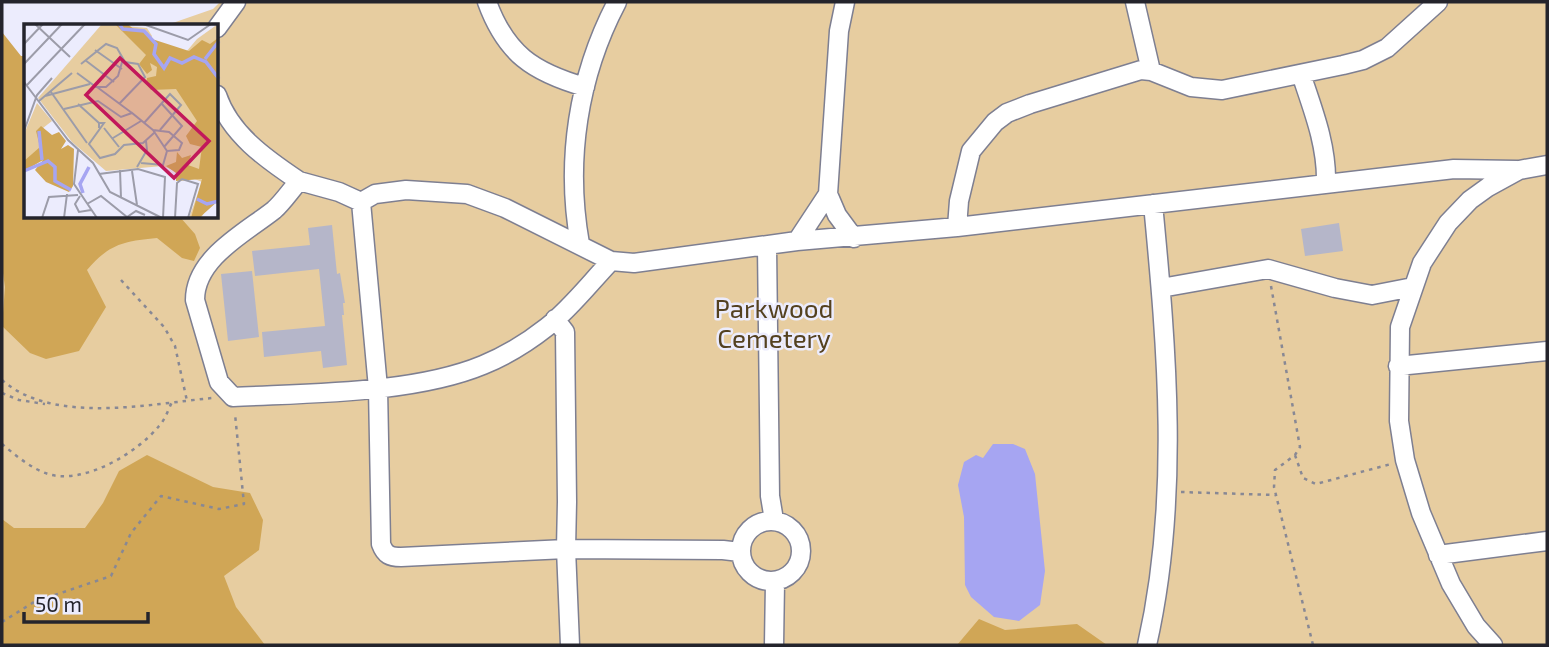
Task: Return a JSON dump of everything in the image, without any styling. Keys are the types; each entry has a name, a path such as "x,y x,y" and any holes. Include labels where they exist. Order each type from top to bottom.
{"lane":[{"path":"219,25 236,2"},
{"path":"486,2 503,36 523,60 546,74 585,87"},
{"path":"580,244 574,212 573,181 579,115 595,49 617,2"},
{"path":"845,2 839,31 828,194 843,226 854,238"},
{"path":"1135,2 1151,71"},
{"path":"957,228 959,201 971,150 995,122 1007,113 1141,70 1151,71 1180,84 1206,90 1222,90 1343,65 1377,54 1399,39 1438,2"},
{"path":"1301,74 1322,140 1326,184"},
{"path":"219,101 242,135 264,158 299,181 339,192 361,202"},
{"path":"361,202 375,194 406,190 467,194 505,208 611,261 634,263 797,241 957,228 1454,169 1519,170 1547,165"},
{"path":"1493,645 1462,606 1421,513 1405,460 1399,421 1400,327 1427,255 1448,223 1470,200 1519,170"},
{"path":"299,181 277,207 215,257 199,276 195,288 195,300 219,382 233,397 378,388 453,376 483,365 518,346 555,319 611,261"},
{"path":"797,241 828,194"},
{"path":"361,202 378,388 380,544 389,556 566,549 740,552"},
{"path":"1147,645 1161,559 1168,401 1153,204"},
{"path":"767,246 770,496 774,520"},
{"path":"1161,288 1268,269 1335,288 1372,295 1413,287"},
{"path":"555,319 565,332 566,549 570,645"},
{"path":"1398,366 1547,351"},
{"path":"774,520 790,527 800,542 801,559 791,574 775,582 758,579 745,568 740,552 743,539 750,529 761,522 774,520"},
{"path":"1438,555 1547,541"},
{"path":"774,645 775,582"}],"path":[{"path":"1268,269 1300,447 1295,455 1275,470 1273,486 1313,645"},
{"path":"121,280 164,327 175,346 187,401"},
{"path":"2,380 17,393 55,405"},
{"path":"2,393 19,400 103,408 233,397 244,504 219,509 161,496 131,533 111,576 34,602 2,622"},
{"path":"2,444 18,457 48,474 74,476 105,466 129,453 160,425 172,402"},
{"path":"1295,455 1303,478 1316,484 1405,460"},
{"path":"1166,491 1276,495"}],"green space":[{"name":"Parkwood Cemetery","path":"220,2 1547,2 1547,645 2,645 2,85 24,206 24,219 219,219 219,24 170,24 213,9"}],"shaded area":[{"path":"2,32 21,56 24,56 24,219 182,219 195,234 200,248 194,261 182,258 157,238 118,245 103,254 87,270 106,307 79,351 46,359 30,353 2,326 5,287 2,266"},
{"path":"147,455 213,487 250,493 263,520 259,550 224,576 236,607 265,645 2,645 2,519 14,528 85,528 103,503 119,471"},
{"path":"979,619 1005,630 1077,624 1107,645 957,645"}],"water":[{"path":"993,444 1013,444 1025,449 1035,474 1045,571 1040,605 1019,621 994,617 971,597 965,585 964,517 958,485 964,462 976,455 983,458"}],"building":[{"path":"1339,223 1343,251 1305,256 1301,229"},
{"path":"332,225 337,274 340,273 345,303 342,315 347,365 323,368 321,351 264,357 262,332 325,326 319,269 255,276 252,251 310,245 308,228"},
{"path":"252,271 259,337 228,341 221,274"}]}
